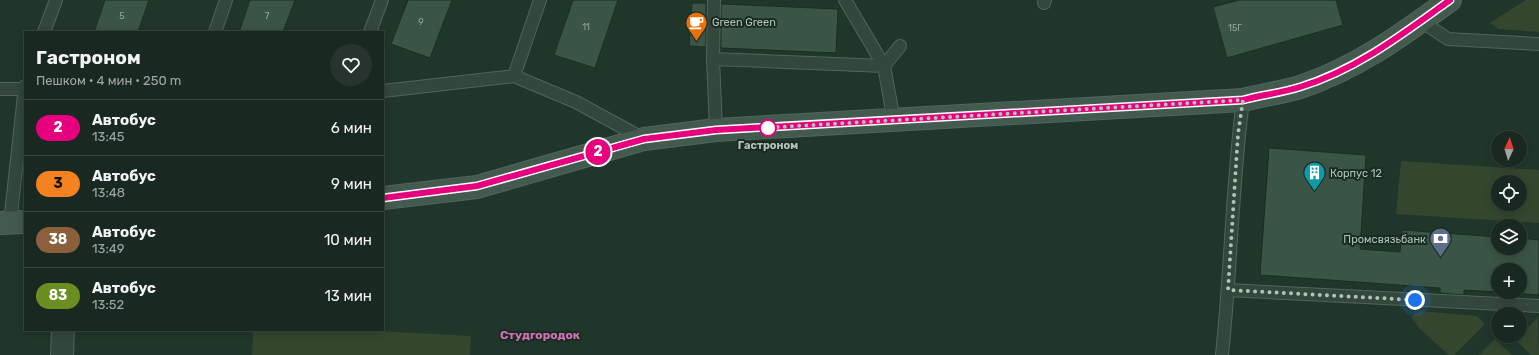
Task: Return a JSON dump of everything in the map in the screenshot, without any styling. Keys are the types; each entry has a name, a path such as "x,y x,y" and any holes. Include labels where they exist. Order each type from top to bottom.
{"main road":[{"path":"384,198 477,186 644,139 716,130 1243,100 1300,87 1349,67 1396,40 1450,0"}],"street":[{"path":"62,355 63,331"}],"lane":[{"path":"44,31 56,0"},
{"path":"215,31 226,0"},
{"path":"370,31 382,0"},
{"path":"514,76 540,0"},
{"path":"714,0 713,59 716,130"},
{"path":"845,0 884,66 894,121"},
{"path":"1421,21 1448,39 1539,44"},
{"path":"884,66 900,46"},
{"path":"713,59 884,66"},
{"path":"384,91 514,76 576,102 644,139"},
{"path":"0,90 24,88"},
{"path":"12,222 24,98"},
{"path":"1222,355 1228,290 1238,134 1243,100"},
{"path":"1228,290 1539,306"}],"green space":[{"path":"1526,0 1539,0 1539,32 1499,29 1490,23"},
{"path":"1401,161 1539,170 1539,223 1527,222 1527,219 1491,220 1396,214"},
{"path":"1420,311 1477,316 1485,324 1454,355 1449,355 1420,329 1411,317"},
{"path":"1538,317 1539,355 1531,355 1519,343 1527,343 1527,328"},
{"path":"253,331 377,331 471,336 470,355 252,355"},
{"path":"1491,343 1499,343 1512,355 1479,355"}],"building":[{"path":"105,0 149,0 138,31 94,31"},
{"path":"250,0 295,0 283,31 239,31"},
{"path":"408,0 452,0 430,58 391,44"},
{"path":"573,0 618,0 595,68 554,55"},
{"path":"1239,0 1336,0 1343,25 1227,58 1213,7"},
{"path":"692,3 706,3 706,47 689,46"},
{"path":"721,4 838,9 836,53 721,48"},
{"name":"Корпус 12","path":"1269,148 1366,155 1360,249 1400,252 1402,230 1491,236 1491,255 1527,255 1527,239 1539,240 1539,295 1527,294 1527,263 1491,263 1491,292 1464,290 1464,295 1440,293 1440,288 1260,275"}],"bus line":[{"name":"2","path":"384,198 477,186 644,139 716,130 879,122 1243,100 1300,87 1349,67 1396,40 1450,0"}],"place":[{"name":"Green Green","path":"696,42"},
{"name":"Гастроном","path":"768,128"},
{"name":"Корпус 12","path":"1315,192"},
{"name":"Промсвязьбанк","path":"1441,258"}],"district":[{"name":"Студгородок","path":"540,335"}],"route":[{"path":"768,128 762,128 1243,100 1238,134 1228,290 1260,293 1415,300"}]}
